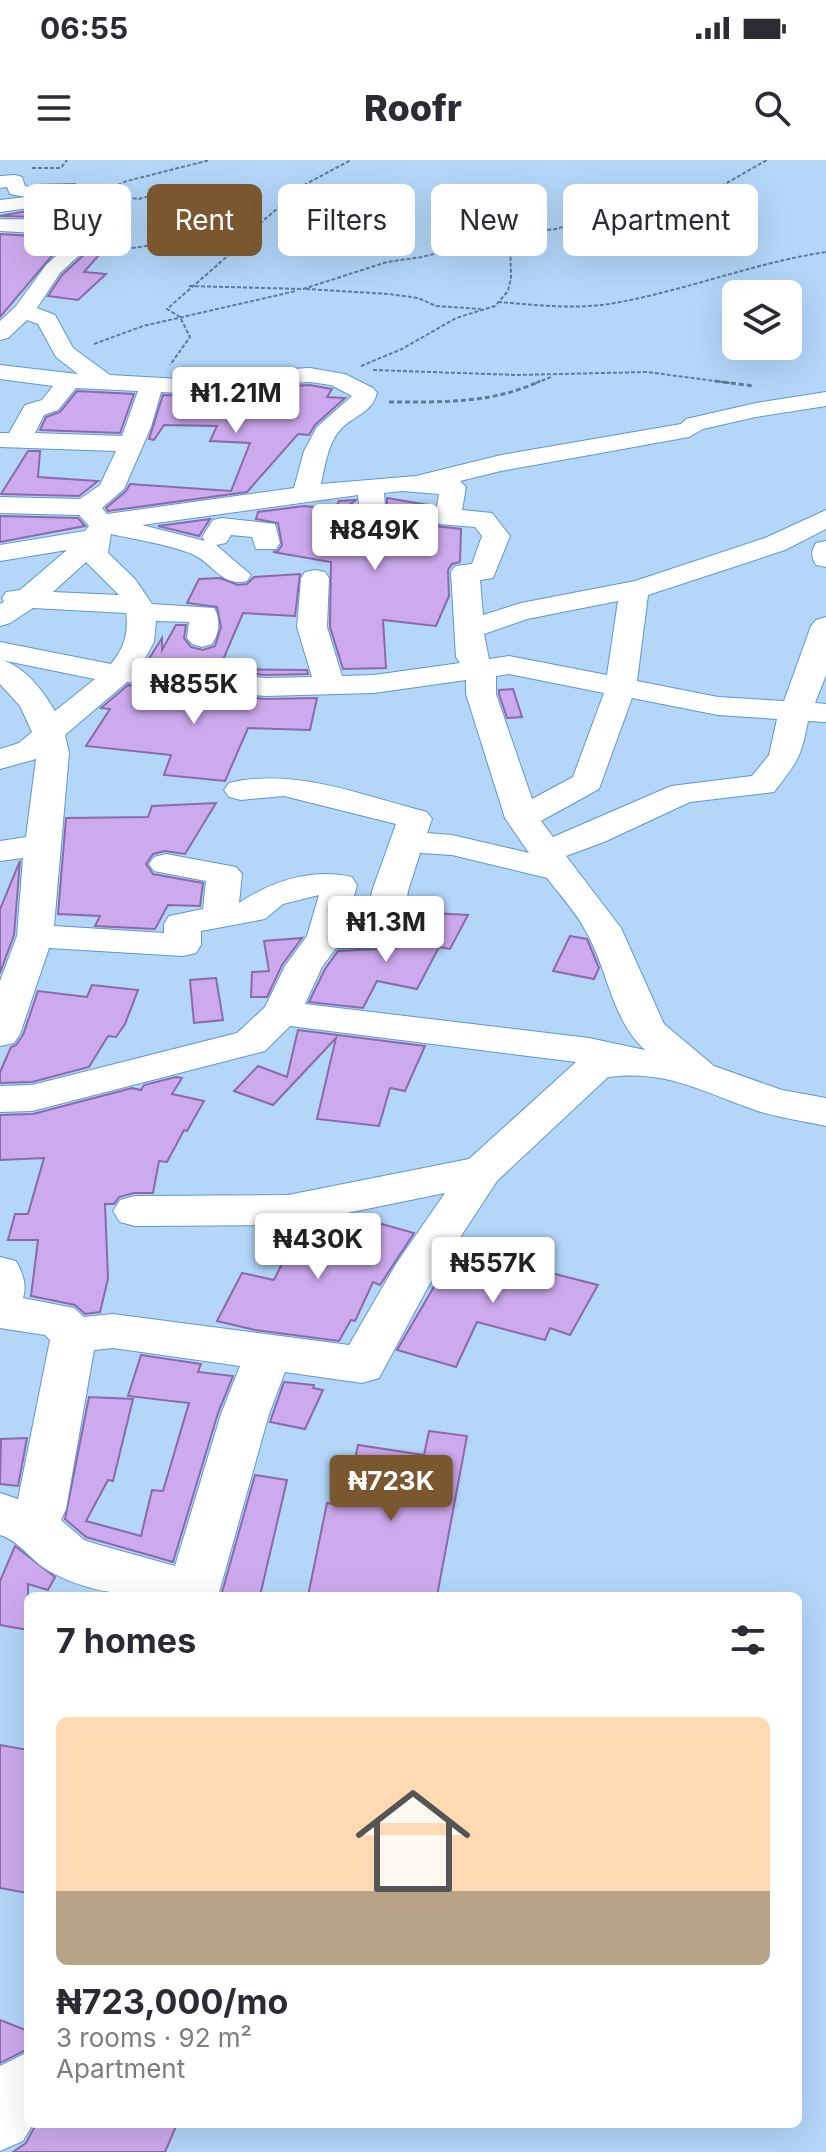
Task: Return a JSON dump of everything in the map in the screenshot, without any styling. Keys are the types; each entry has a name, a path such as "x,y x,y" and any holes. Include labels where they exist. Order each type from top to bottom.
{"street":[{"path":"0,182 15,181 17,190 24,191"},
{"path":"0,206 24,203"},
{"path":"0,225 24,226"},
{"path":"0,333 24,311 38,288 69,256"},
{"path":"13,285 38,288"},
{"path":"24,311 47,320 64,352 104,382"},
{"path":"0,372 151,386 216,388 271,377 310,375 337,379 365,393 364,400 329,426 315,451 305,495"},
{"path":"8,440 24,432 34,410 50,405 71,379"},
{"path":"0,617 29,598 95,522 132,444 151,386"},
{"path":"415,485 501,463 689,430 695,424 756,410 826,399"},
{"path":"8,440 132,444"},
{"path":"358,539 357,513 367,513 372,508 370,487"},
{"path":"0,553 95,522 370,487 453,487 448,518 483,519 496,536 483,572 465,572 471,657 481,669 481,694 522,818 603,928 649,1032 700,1075 775,1102 826,1112"},
{"path":"0,505 95,522 207,552 237,575"},
{"path":"469,629 521,612 634,590 775,544 826,518"},
{"path":"0,759 31,750 50,730 122,673 138,644 142,626 139,608 126,584 94,555 95,522"},
{"path":"207,552 222,526 265,530 266,543"},
{"path":"826,549 826,559"},
{"path":"315,578 312,627 330,686"},
{"path":"522,818 587,782 621,687 634,590"},
{"path":"0,597 204,614 202,638"},
{"path":"408,842 452,845 552,861 592,835 683,793 762,785 785,756 811,712 816,662 826,626"},
{"path":"0,651 122,673 265,687 374,684 509,665 718,706 811,712"},
{"path":"0,669 14,678 39,709 50,730 53,753 35,936 0,1034"},
{"path":"241,790 284,786 415,819 390,891 383,937 325,937"},
{"path":"0,851 42,845"},
{"path":"166,864 224,874 220,917"},
{"path":"35,936 183,945 182,924 252,911 270,896 314,884 390,891"},
{"path":"0,1099 47,1095 251,1042 281,1013 304,966 325,937 339,885"},
{"path":"0,1311 58,1320 74,1335 113,1331 362,1365 412,1276 482,1171 609,1060 626,983"},
{"path":"281,1013 609,1060 690,1068"},
{"path":"135,1211 288,1210 482,1171"},
{"path":"0,1273 3,1288 0,1299"},
{"path":"14,1519 41,1509 74,1335"},
{"path":"14,1519 66,1555 85,1563 169,1589 193,1592 245,1414 269,1352"}],"path":[{"path":"120,184 210,160"},
{"path":"262,222 285,202 289,193 351,160"},
{"path":"547,229 574,225 620,209 718,188 767,160"},
{"path":"498,302 574,308 616,303 778,259 826,252"},
{"path":"64,352 82,352 149,322 248,305 362,268 431,255"},
{"path":"151,386 190,337 180,317 167,309 189,286 228,256"},
{"path":"510,256 508,291 498,302 436,328 402,349 352,369 564,374 647,372 762,387"},
{"path":"189,286 389,294 418,298 436,306 481,309"},
{"path":"364,400 447,402 516,392 541,379 564,374"}],"building":[{"path":"24,212 24,217 0,216"},
{"path":"0,234 24,235 24,256 52,256 0,317"},
{"path":"83,256 98,256 84,272 106,274 78,300 48,296 62,275"},
{"path":"310,385 332,389 327,397 345,398 315,425 309,435 298,434 247,492 108,511 106,508 130,484 231,491 250,443 210,441 217,426 164,425 154,440 149,439 163,395 241,398 256,391 282,404 290,386"},
{"path":"77,391 134,394 120,433 40,430 46,417 60,412"},
{"path":"28,451 40,451 38,477 98,481 79,496 1,494"},
{"path":"387,498 434,506 432,518 436,526 461,529 460,562 452,564 448,570 449,596 436,626 383,620 386,668 343,669 330,627 331,562 273,552 282,545 278,523 256,519 258,512 304,506 335,509 339,501 356,500 343,510 342,537 348,548 368,548 375,539 374,522 387,510"},
{"path":"0,516 78,518 85,526 0,542"},
{"path":"210,519 199,536 158,526"},
{"path":"300,574 295,616 243,613 219,669 307,670 308,674 265,675 147,662 162,638 162,650 176,625 186,625 184,638 191,647 203,650 215,646 221,627 217,607 187,603 199,579 220,578 238,585 247,584 254,577"},
{"path":"128,685 265,699 317,698 310,730 248,728 225,781 164,775 171,755 86,746 110,709 101,708"},
{"path":"513,689 522,717 507,718 499,690"},
{"path":"216,803 185,854 165,851 153,854 146,864 153,874 203,883 200,906 168,905 155,929 95,926 100,916 58,914 66,818 148,817 152,806"},
{"path":"20,861 14,935 0,973 0,909"},
{"path":"431,913 468,915 450,949 439,947 417,989 377,981 363,1008 309,1002 325,969 338,951 397,948 405,929 430,927"},
{"path":"570,936 587,939 599,968 594,979 553,971"},
{"path":"302,938 282,965 267,997 251,997 252,972 269,971 264,941"},
{"path":"216,978 223,1020 194,1023 190,980"},
{"path":"92,985 138,990 125,1024 116,1037 108,1036 89,1067 32,1082 0,1083 0,1072 11,1047 23,1035 38,991 87,997"},
{"path":"298,1030 425,1046 405,1091 390,1088 379,1126 317,1119 336,1038 273,1105 234,1091 258,1066 287,1077"},
{"path":"182,1078 172,1094 204,1101 167,1162 159,1161 153,1193 134,1193 119,1197 114,1204 105,1204 108,1279 100,1312 85,1314 75,1305 31,1296 38,1240 8,1240 15,1214 28,1214 44,1158 0,1160 0,1115 33,1114 132,1088 141,1090 144,1085"},
{"path":"357,1217 414,1233 380,1285 373,1282 355,1321 351,1320 339,1341 255,1330 217,1321 242,1273 274,1280 301,1225 319,1222 350,1229"},
{"path":"456,1249 598,1285 570,1335 550,1328 545,1340 477,1322 456,1367 397,1350"},
{"path":"141,1355 201,1364 198,1372 233,1376 218,1413 173,1562 86,1537 65,1519 89,1397 133,1399 113,1481 108,1480 86,1521 141,1536 152,1490 163,1491 189,1403 128,1396"},
{"path":"284,1382 314,1385 313,1388 323,1390 305,1429 270,1422"},
{"path":"429,1431 467,1436 438,1592 309,1592 327,1503 345,1506 358,1445 424,1455"},
{"path":"27,1438 18,1486 0,1484 1,1439"},
{"path":"255,1475 287,1480 261,1592 222,1592"},
{"path":"15,1546 55,1577 48,1590 28,1584 28,1592 24,1592 24,1629 0,1625 0,1581"},
{"path":"0,1745 24,1749 24,1892 0,1888"},
{"path":"0,2020 24,2029 24,2051 0,2063"},
{"path":"34,2128 175,2128 165,2152 13,2152 26,2143"}]}
